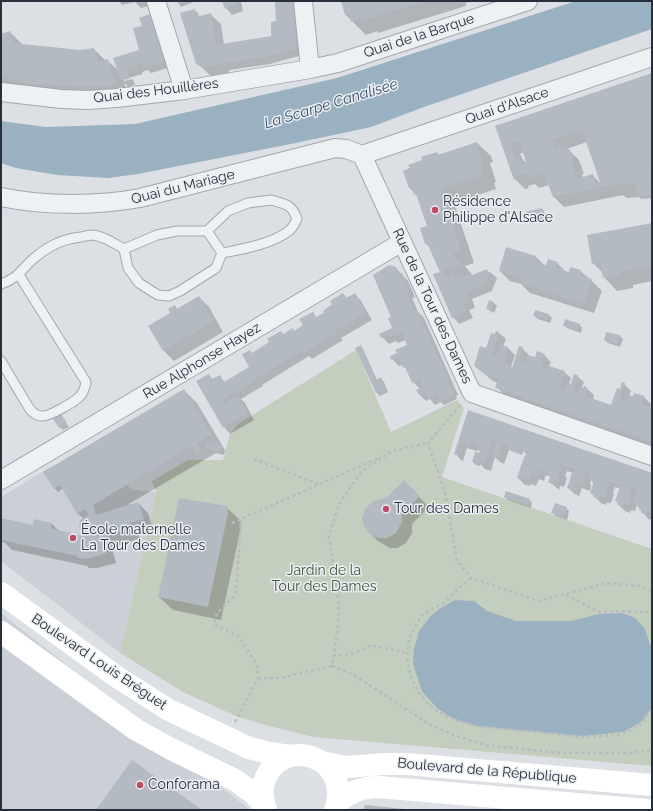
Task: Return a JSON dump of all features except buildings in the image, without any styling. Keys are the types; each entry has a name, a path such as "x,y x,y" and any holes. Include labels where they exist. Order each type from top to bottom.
{"main road":[{"name":"Boulevard Louis Bréguet","path":"1,593 117,678 169,710 225,737 261,752 290,756"},
{"path":"1,632 135,729 171,749 235,780 253,793 265,808"},
{"path":"265,808 262,793 267,775 279,762 290,756"},
{"name":"Boulevard de la République","path":"290,756 307,756 322,762 346,767 407,764 652,785"},
{"path":"322,762 331,770 336,780 338,791 335,808"},
{"name":"Boulevard de la République","path":"335,808 348,794 363,788 378,787 647,810"}],"street":[{"path":"156,1 184,90"},
{"path":"304,1 310,69"},
{"name":"Quai de la Barque","path":"310,69 338,63 528,1"},
{"name":"Quai d'Alsace","path":"362,154 652,57"},
{"name":"Quai des Houillères","path":"1,92 46,98 95,100 133,97 184,90 310,69"},
{"name":"Quai du Mariage","path":"1,197 48,202 116,203 335,148 346,149 362,154"},
{"name":"Rue de la Tour des Dames","path":"362,154 472,393 652,456"},
{"name":"Rue Alphonse Hayez","path":"1,480 402,242"}],"lane":[{"path":"124,249 157,235 177,231 206,231 228,211 248,203 271,200 287,204 294,211 297,219 290,229 276,238 247,249 222,253"},
{"path":"206,231 222,253"},
{"path":"1,284 19,275 30,261 47,248 64,240 93,235 110,241 124,249 128,268 139,283 158,295 169,296 180,291 216,268 222,253"},
{"path":"1,361 34,414 42,416 50,415 80,397 84,390 86,382 19,275"}],"path":[{"path":"332,666 338,627 339,604 329,536 339,504 362,471 392,451 428,442 472,393"},
{"path":"428,442 445,492 457,561 471,578 539,601 608,583 640,586 652,591"},
{"path":"232,523 387,454"},
{"path":"254,459 319,484"},
{"path":"225,737 238,717 258,678 258,665 238,636 214,624 217,613 231,600 236,592 241,519"},
{"path":"471,578 446,601 435,606 424,614 418,620 413,631 407,653 407,659 421,696 429,704 450,718 476,726 583,737 619,735 640,725 652,711"},
{"path":"565,594 600,612 652,612"},
{"path":"333,655 348,655 360,652 370,646 407,653"},
{"path":"258,678 280,678 332,666 354,675 429,724 451,734 485,745 561,753 629,753 652,750"}],"shaded area":[{"name":"École maternelle La Tour des Dames","path":"50,467 77,514 127,484 132,490 156,492 120,653 1,561 1,497"},
{"path":"1,613 226,791 250,810 1,810"}],"green space":[{"name":"Jardin de la Tour des Dames","path":"356,350 391,432 457,400 464,408 442,477 652,549 652,766 314,737 238,717 183,692 120,653 156,492 152,481 188,460 223,460 230,434 238,424"}],"water":[{"name":"La Scarpe Canalisée","path":"576,1 652,1 652,29 424,107 371,127 296,143 138,174 108,178 57,175 16,168 1,163 1,121 46,127 135,124 337,78"},
{"path":"455,600 474,601 487,611 516,621 571,621 599,614 622,613 635,618 645,629 652,651 652,707 641,722 623,732 582,736 476,726 452,718 437,708 422,691 413,664 414,649 419,631 430,617 439,609"}],"place":[{"name":"Résidence Philippe d'Alsace","path":"435,210"},
{"name":"Tour des Dames","path":"386,509"},
{"name":"École maternelle La Tour des Dames","path":"73,538"},
{"name":"Conforama","path":"140,785"}]}
